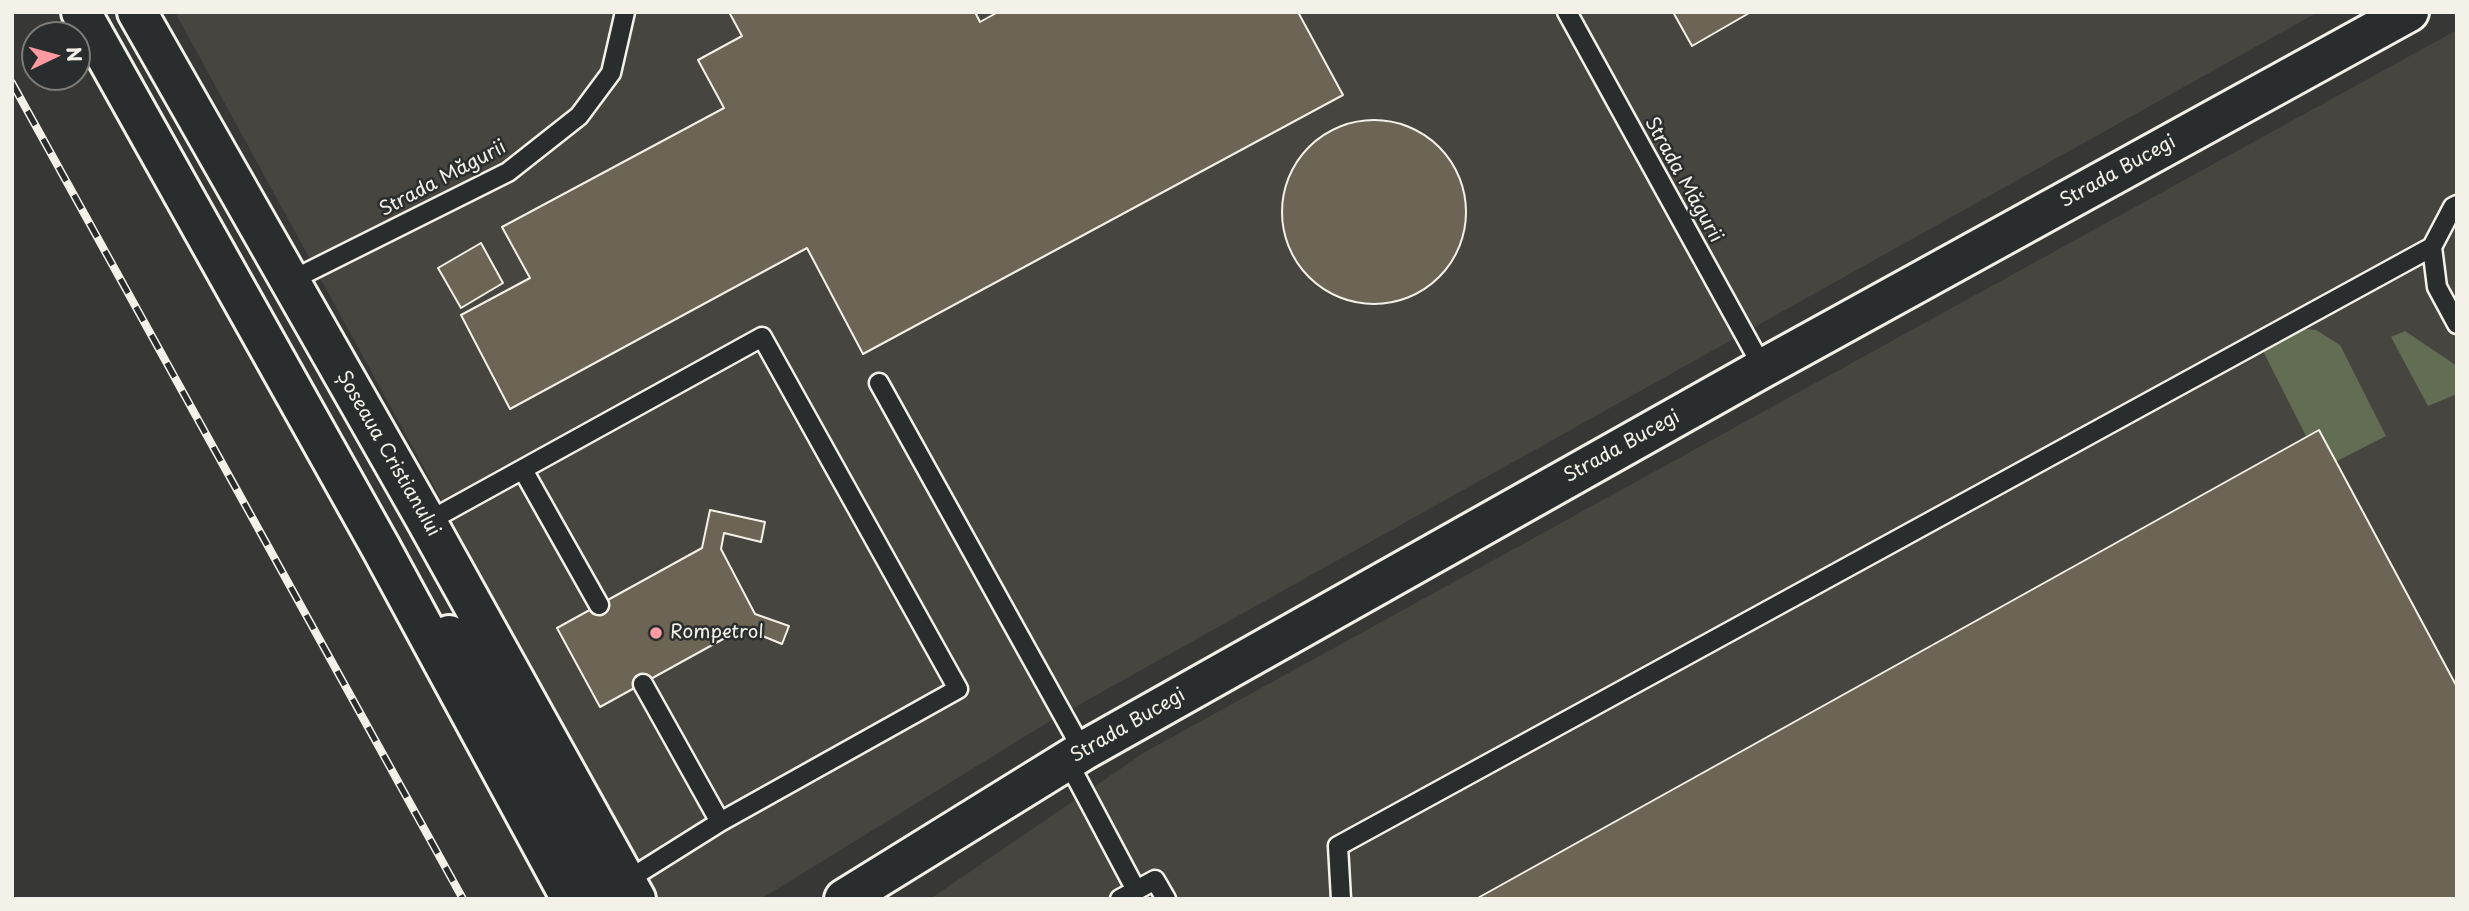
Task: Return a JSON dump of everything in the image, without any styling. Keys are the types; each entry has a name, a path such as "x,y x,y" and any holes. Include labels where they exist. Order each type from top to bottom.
{"main road":[{"path":"81,12 381,548 571,899"},
{"name":"Șoseaua Cristianului","path":"137,12 428,522 621,893"},
{"name":"Strada Bucegi","path":"844,899 1075,755 1763,368 2409,12"},
{"path":"381,548 492,691 621,893"}],"lane":[{"name":"Strada Măgurii","path":"290,281 508,172 579,116 611,73 625,12"},
{"name":"Strada Măgurii","path":"1567,12 1763,368"},
{"path":"1341,899 1338,846 2432,247 2457,205"},
{"path":"2432,247 2437,287 2457,324"},
{"path":"428,522 762,337 958,689 720,822 621,893"},
{"path":"879,383 1075,755 1136,890"},
{"path":"523,470 599,605"},
{"path":"643,684 720,822"},
{"path":"1120,899 1155,880 1167,899"}],"shaded area":[{"path":"175,12 2318,12 1050,721 761,899 654,899 435,488"},
{"path":"2457,30 2457,899 930,899 1145,752"}],"green space":[{"path":"2295,328 2316,330 2340,345 2386,436 2335,462 2319,430 2306,436 2262,349"},
{"path":"2405,331 2457,366 2457,394 2428,406 2391,337"}],"building":[{"path":"729,12 975,12 980,22 998,12 1298,12 1343,95 863,354 807,248 510,409 461,315 530,278 502,227 724,108 698,60 742,36"},
{"path":"1673,12 1751,12 1692,46"},
{"path":"1374,120 1409,127 1439,147 1459,177 1466,212 1459,247 1439,277 1409,297 1374,304 1339,297 1309,277 1289,247 1282,212 1289,177 1309,147 1339,127"},
{"path":"481,243 503,283 461,308 438,268"},
{"path":"2319,430 2457,687 2457,899 1476,899"},
{"path":"710,510 765,522 761,542 724,533 721,549 755,614 789,626 782,644 743,628 600,707 557,628 702,548"}],"railway":[{"path":"12,83 463,899"}],"place":[{"name":"Rompetrol","path":"656,633"}]}
